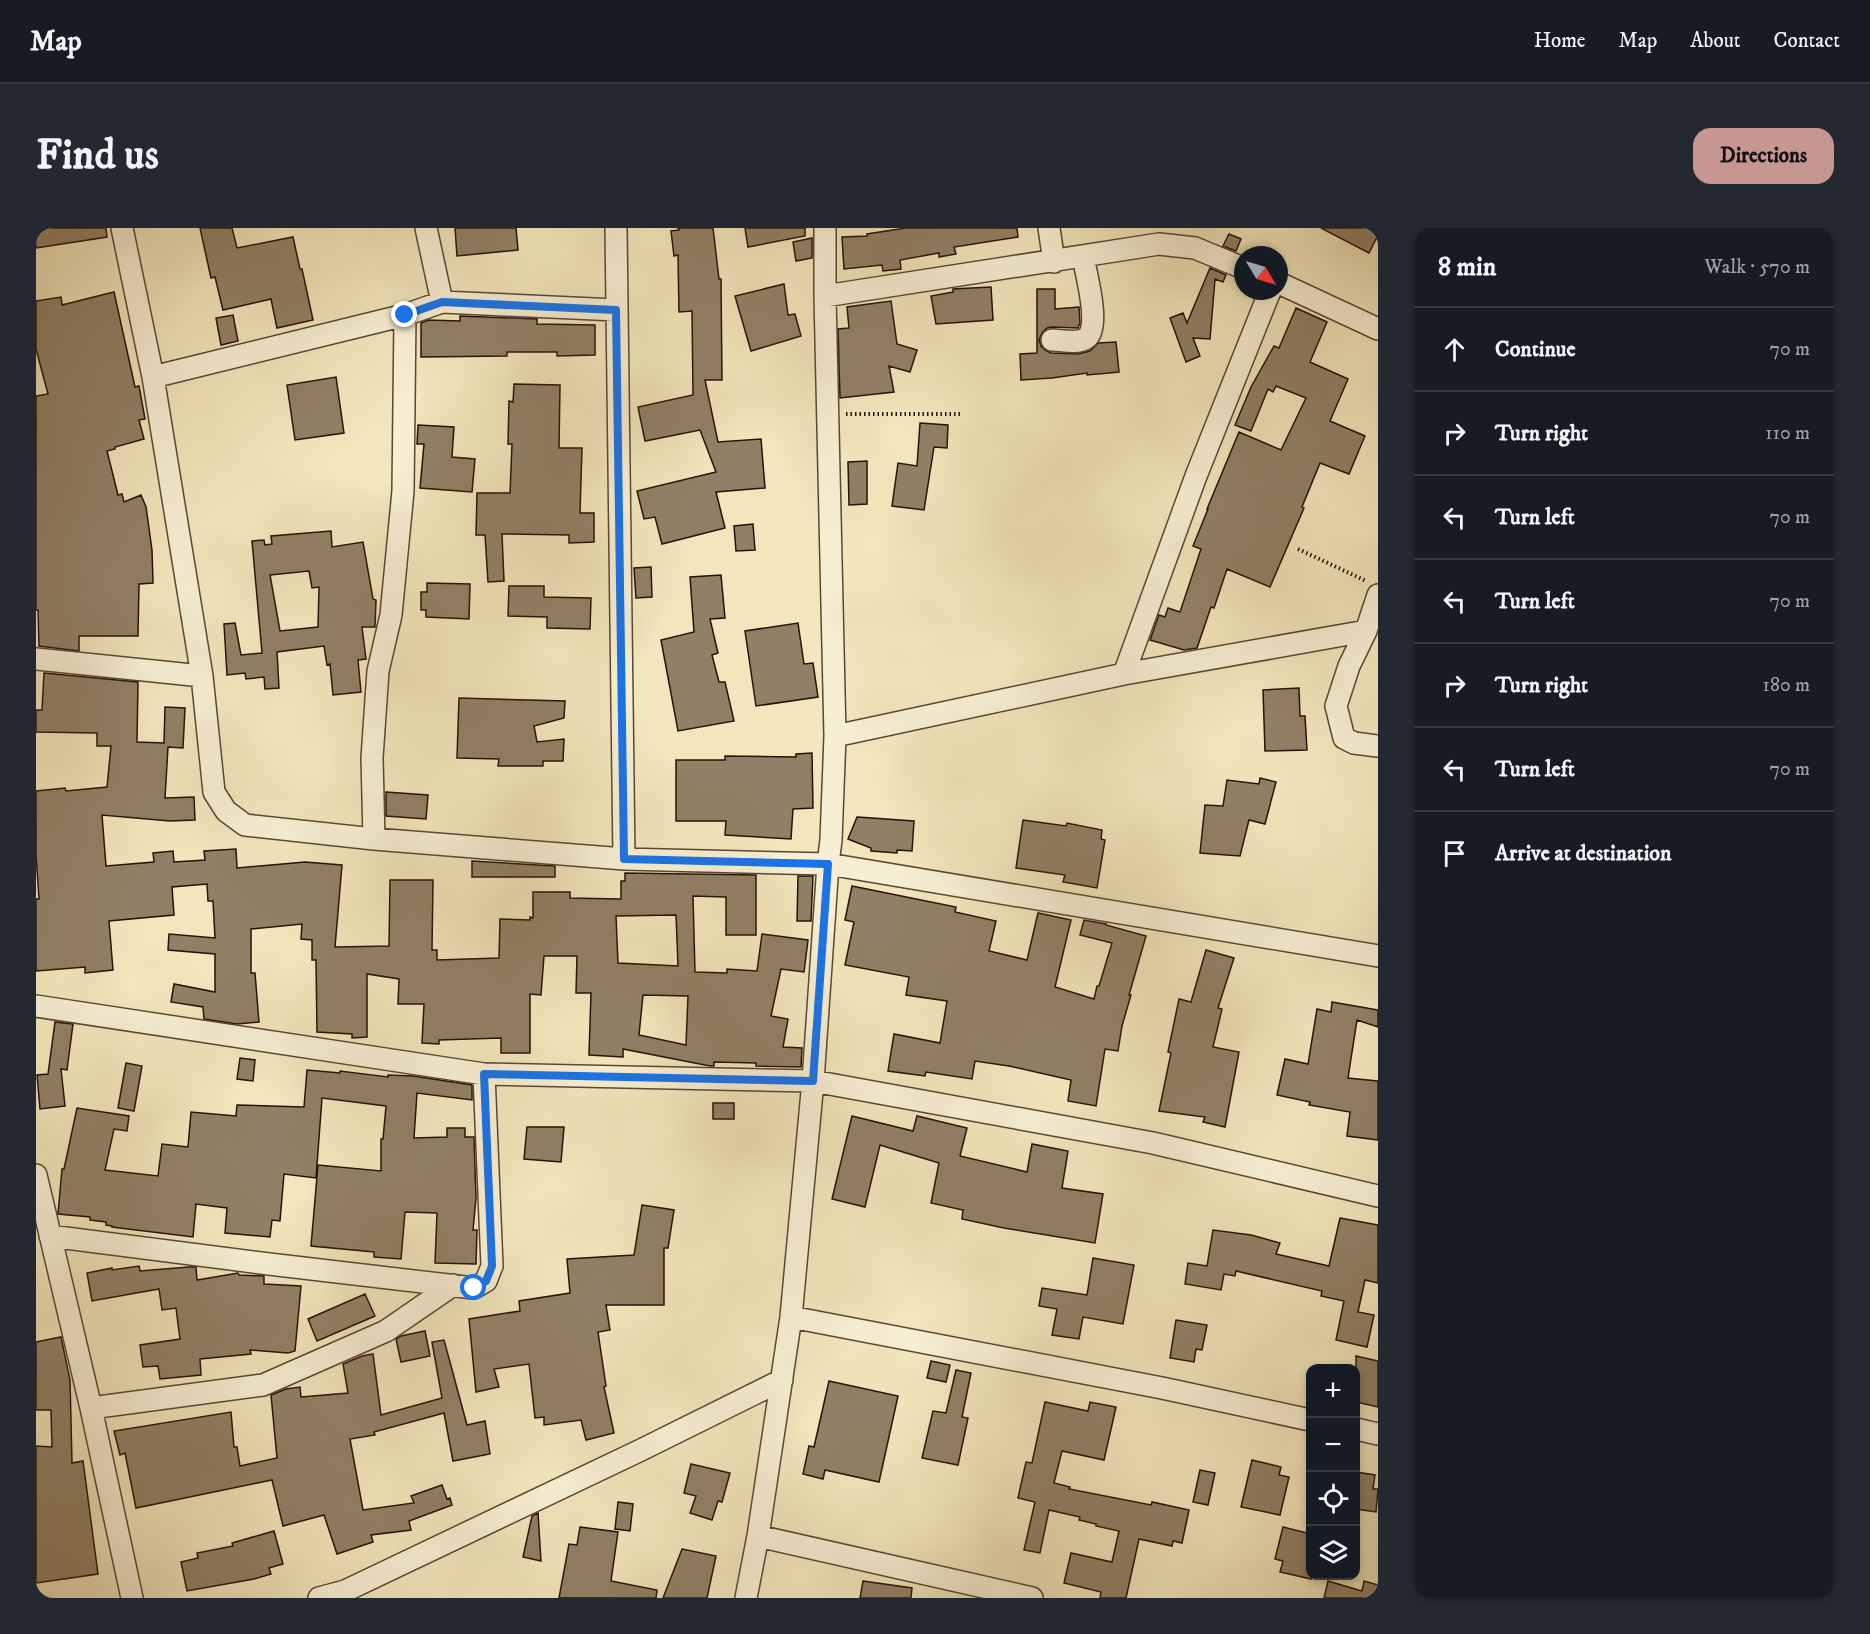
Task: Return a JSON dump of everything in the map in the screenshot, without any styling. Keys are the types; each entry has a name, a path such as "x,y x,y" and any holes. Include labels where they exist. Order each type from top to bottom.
{"street":[{"path":"122,228 153,377 202,676 214,792 226,812 245,825 374,839 624,859 828,864 1378,956"},
{"path":"426,228 442,302"},
{"path":"616,228 624,859"},
{"path":"746,1598 758,1536 791,1317 813,1081 831,840 835,736 825,228"},
{"path":"1049,228 1054,262"},
{"path":"825,297 1083,257 1164,236 1234,264"},
{"path":"1052,340 1081,341 1091,334 1093,313 1083,257"},
{"path":"1288,287 1378,329"},
{"path":"1124,674 1196,476 1266,300"},
{"path":"153,377 405,315 442,302 616,310"},
{"path":"374,839 372,758 378,671 391,615 403,491 405,315"},
{"path":"1373,588 1366,631 1349,666 1336,706 1344,738 1354,743 1378,746"},
{"path":"835,736 1124,674 1366,631"},
{"path":"36,659 202,676"},
{"path":"36,1006 484,1074 813,1081 1153,1143 1378,1196"},
{"path":"50,1236 474,1288 486,1281 492,1266 484,1074"},
{"path":"36,1175 91,1408 132,1598"},
{"path":"91,1408 263,1384 386,1331 453,1285"},
{"path":"791,1317 1162,1388 1306,1419"},
{"path":"319,1598 345,1591 782,1380"},
{"path":"1360,1430 1378,1434"},
{"path":"758,1536 1032,1598"}],"path":[{"path":"827,414 961,414"},
{"path":"1298,549 1373,588"}],"building":[{"path":"36,228 106,228 107,237 36,248"},
{"path":"200,228 232,228 237,248 293,237 313,320 277,328 271,299 223,310 215,277 211,278"},
{"path":"455,228 516,228 518,250 457,256"},
{"path":"678,228 713,228 719,279 721,279 722,380 705,380 718,442 761,439 765,488 716,492 725,528 662,544 655,517 644,519 637,491 716,472 700,430 645,441 638,407 693,395 692,311 679,312 678,255 674,256 671,231 679,230"},
{"path":"745,228 805,228 805,236 748,247"},
{"path":"906,228 1017,228 1018,237 954,247 956,254 939,257 939,253 900,260 901,269 883,271 882,265 844,269 842,237 867,236 867,234"},
{"path":"1321,228 1378,228 1378,235 1369,253"},
{"path":"1229,234 1241,239 1238,246 1234,246 1234,250 1223,246"},
{"path":"812,238 812,258 796,261 793,242"},
{"path":"1210,268 1226,275 1223,282 1215,279 1210,339 1193,338 1200,356 1186,362 1170,318 1183,313 1187,323"},
{"path":"784,284 788,315 795,314 801,336 751,351 735,296"},
{"path":"991,287 993,320 936,324 931,296 953,292 953,289"},
{"path":"1037,289 1055,289 1055,309 1079,307 1078,328 1047,328 1039,340 1041,346 1051,353 1078,354 1090,351 1098,343 1116,342 1119,372 1021,380 1020,354 1037,353"},
{"path":"114,292 135,387 139,386 145,419 139,420 144,439 107,451 118,495 122,494 124,502 141,495 146,507 152,550 153,583 139,584 138,636 79,636 79,651 39,646 38,610 36,610 36,396 48,394 36,349 36,301 61,297 62,305"},
{"path":"891,301 897,344 917,350 910,372 889,366 894,392 840,398 838,329 849,328 847,307"},
{"path":"1296,308 1327,322 1310,362 1348,379 1330,421 1365,436 1349,474 1320,463 1302,507 1304,508 1270,587 1227,569 1197,648 1184,650 1150,640 1159,615 1165,617 1168,608 1180,612 1201,549 1193,546 1239,432 1281,450 1306,398 1276,386 1273,392 1268,389 1251,431 1235,425 1251,387 1274,346 1279,348"},
{"path":"233,315 238,341 221,345 216,318"},
{"path":"460,316 537,319 537,324 595,325 595,355 557,356 557,352 507,352 507,356 421,357 421,323 428,320 460,321"},
{"path":"336,377 344,433 295,440 287,385"},
{"path":"514,384 560,385 559,448 582,448 580,513 594,513 594,542 569,543 569,535 502,534 504,581 488,582 485,535 476,535 477,493 510,493 512,444 508,444 509,401 513,402"},
{"path":"920,423 948,425 947,448 934,447 924,510 892,506 898,463 917,466"},
{"path":"418,425 454,427 452,457 475,459 472,492 420,488 424,444 417,444"},
{"path":"867,461 867,504 849,505 848,462"},
{"path":"753,524 755,550 736,551 734,526"},
{"path":"331,531 332,547 363,542 373,599 376,600 375,627 362,627 366,659 358,660 361,692 333,695 330,664 327,665 324,646 277,652 279,688 265,689 264,677 246,679 245,673 227,675 224,624 235,623 241,655 262,653 252,541 264,540 265,545 272,544 271,536","holes":["309,571 312,588 319,587 318,627 280,631 270,575"]},
{"path":"651,567 652,597 636,598 634,568"},
{"path":"721,575 725,618 710,619 718,653 712,655 719,682 725,682 734,721 678,731 661,640 694,632 690,577"},
{"path":"427,583 470,584 469,619 426,617 426,610 421,610 421,592 427,592"},
{"path":"509,586 544,586 544,597 591,598 590,629 547,628 547,617 508,616"},
{"path":"798,623 804,664 813,663 818,697 756,706 745,631"},
{"path":"44,673 138,682 137,742 164,743 165,707 185,708 183,748 168,747 165,798 194,797 195,820 170,821 102,815 106,866 154,862 153,853 173,851 174,862 205,860 204,851 236,849 237,868 305,862 342,865 335,947 389,946 390,880 433,880 432,950 437,950 437,960 499,958 500,919 530,920 530,917 533,918 533,892 570,892 570,898 621,899 621,881 625,881 625,873 756,875 756,935 726,935 726,897 693,896 695,972 727,973 727,969 757,971 762,934 808,940 804,972 781,969 771,1016 788,1019 783,1047 802,1048 801,1067 714,1062 714,1066 710,1066 623,1049 623,1057 589,1055 591,993 576,993 577,956 544,956 541,995 530,994 530,1053 501,1053 501,1038 439,1040 439,1044 422,1043 424,1004 398,1004 399,979 367,974 367,1037 352,1038 352,1034 317,1032 316,960 312,960 312,940 301,939 302,924 251,929 251,973 255,973 259,1022 237,1024 204,1019 203,1007 171,1002 174,984 215,992 215,954 168,950 169,934 215,938 213,901 208,901 207,884 172,887 174,915 109,921 113,970 85,973 85,967 36,971 36,899 39,899 36,791 107,787 111,746 97,746 97,733 36,732 36,710 42,710","holes":["676,915 678,966 618,963 616,916","643,995 688,996 686,1045 639,1035"]},
{"path":"1299,688 1300,716 1305,716 1307,750 1265,751 1263,690"},
{"path":"459,698 565,701 564,718 534,726 537,742 564,739 563,761 543,761 543,766 498,766 499,759 457,758"},
{"path":"812,753 813,808 793,809 791,839 725,835 726,821 676,821 676,760 725,760 725,756 796,757 796,754"},
{"path":"1260,778 1276,782 1265,824 1249,820 1240,856 1200,853 1205,805 1223,806 1227,780 1259,784"},
{"path":"386,792 428,795 426,819 386,816"},
{"path":"857,817 914,821 912,851 897,850 897,853 871,851 871,848 848,839"},
{"path":"1023,820 1066,826 1067,823 1102,830 1101,839 1105,840 1097,888 1063,882 1065,875 1016,868"},
{"path":"472,861 555,866 555,877 472,877"},
{"path":"798,876 813,876 811,921 797,921"},
{"path":"852,886 956,907 955,912 996,921 989,951 1027,960 1038,913 1071,920 1055,987 1094,999 1112,943 1080,935 1084,920 1146,936 1129,995 1131,995 1118,1051 1105,1049 1096,1106 1068,1101 1071,1080 1009,1066 975,1061 972,1079 926,1072 925,1076 888,1071 894,1034 940,1043 947,1001 906,995 909,977 845,965 854,922 845,920"},
{"path":"1206,950 1234,958 1218,1008 1222,1009 1213,1047 1239,1052 1225,1127 1203,1122 1205,1117 1159,1111 1179,999 1191,1002"},
{"path":"1332,1002 1378,1010 1378,1027 1357,1020 1348,1078 1378,1081 1378,1140 1347,1136 1350,1112 1309,1105 1310,1102 1277,1095 1285,1059 1308,1064 1317,1009 1331,1012"},
{"path":"55,1022 73,1024 67,1070 61,1069 65,1106 40,1109 37,1075 48,1074"},
{"path":"240,1058 255,1060 253,1081 237,1079"},
{"path":"126,1063 142,1066 134,1111 118,1108"},
{"path":"307,1070 340,1073 340,1071 388,1077 388,1075 413,1076 472,1085 472,1100 417,1093 414,1138 447,1137 447,1128 465,1128 465,1137 474,1137 476,1198 473,1230 477,1230 476,1264 435,1263 437,1213 405,1212 401,1259 374,1257 374,1252 311,1246 318,1165 381,1171 381,1139 383,1139 386,1106 322,1098 316,1178 284,1174 280,1221 272,1220 270,1237 225,1233 227,1208 196,1204 193,1237 112,1227 106,1225 106,1222 90,1220 90,1217 58,1214 62,1169 64,1169 77,1108 129,1116 127,1131 114,1129 105,1170 158,1176 162,1144 188,1147 191,1112 236,1116 237,1105 304,1107"},
{"path":"713,1103 734,1103 734,1119 713,1119"},
{"path":"852,1116 913,1131 917,1116 967,1128 960,1156 1027,1172 1032,1144 1068,1151 1062,1188 1103,1194 1095,1243 962,1219 963,1210 931,1203 939,1163 880,1145 865,1207 832,1199"},
{"path":"527,1127 564,1127 561,1162 524,1159"},
{"path":"642,1205 674,1210 668,1248 664,1248 664,1305 606,1305 610,1330 598,1332 606,1386 604,1387 614,1433 586,1440 581,1420 544,1425 544,1417 535,1418 529,1364 494,1369 499,1387 476,1392 469,1319 520,1311 519,1301 570,1293 567,1259 634,1255"},
{"path":"1340,1218 1378,1225 1378,1283 1365,1280 1358,1312 1374,1315 1367,1347 1336,1340 1344,1301 1321,1296 1322,1291 1236,1271 1235,1276 1224,1274 1221,1290 1185,1284 1188,1263 1207,1266 1213,1230 1251,1235 1280,1243 1276,1254 1329,1266"},
{"path":"1093,1258 1134,1265 1123,1324 1083,1317 1079,1339 1052,1335 1057,1309 1039,1306 1042,1288 1087,1295"},
{"path":"139,1266 140,1271 196,1267 197,1280 238,1273 239,1275 264,1276 264,1284 301,1286 295,1351 288,1353 250,1350 251,1354 200,1359 201,1375 160,1379 158,1366 143,1367 140,1345 180,1339 176,1308 162,1310 159,1289 92,1301 87,1273"},
{"path":"365,1294 375,1316 317,1341 308,1319"},
{"path":"1176,1320 1207,1325 1202,1350 1196,1349 1194,1362 1170,1358"},
{"path":"425,1331 430,1356 401,1362 396,1339"},
{"path":"61,1337 70,1380 72,1463 83,1461 98,1574 36,1583 36,1446 52,1447 51,1410 36,1410 36,1342"},
{"path":"444,1340 467,1425 485,1421 490,1454 453,1461 444,1413 374,1432 375,1435 350,1439 363,1510 414,1503 411,1496 442,1485 452,1505 409,1521 411,1530 371,1535 373,1542 337,1554 324,1515 283,1526 272,1480 136,1508 125,1453 120,1455 114,1431 231,1412 234,1447 237,1447 240,1466 277,1458 271,1395 300,1387 301,1397 348,1393 343,1364 373,1354 381,1415 442,1398 432,1342"},
{"path":"1356,1356 1378,1361 1378,1407 1360,1403 1360,1364 1356,1364"},
{"path":"931,1361 950,1365 946,1382 927,1378"},
{"path":"956,1370 971,1373 962,1417 968,1418 958,1465 922,1458 933,1411 946,1413"},
{"path":"829,1381 898,1396 879,1482 825,1470 823,1479 803,1474 809,1446 814,1447"},
{"path":"1045,1402 1088,1411 1090,1402 1116,1407 1104,1460 1062,1451 1054,1483 1070,1487 1069,1489 1189,1510 1182,1543 1173,1541 1172,1546 1139,1539 1126,1598 1100,1598 1101,1592 1064,1583 1071,1553 1112,1562 1119,1531 1079,1520 1080,1517 1049,1510 1040,1553 1024,1550 1035,1502 1018,1498 1026,1462 1032,1463"},
{"path":"1252,1460 1281,1467 1279,1475 1289,1477 1280,1515 1241,1507"},
{"path":"691,1464 730,1473 722,1502 718,1501 712,1520 690,1513 696,1496 684,1493"},
{"path":"1200,1470 1215,1473 1208,1505 1193,1502"},
{"path":"1360,1473 1375,1475 1373,1489 1378,1489 1376,1512 1360,1510"},
{"path":"618,1502 633,1504 630,1531 615,1529"},
{"path":"538,1513 541,1561 523,1557 532,1516"},
{"path":"580,1527 618,1532 611,1581 657,1590 656,1598 559,1598 569,1544 577,1545"},
{"path":"1283,1527 1306,1533 1306,1578 1280,1572 1283,1561 1275,1559"},
{"path":"274,1531 283,1564 269,1568 271,1574 187,1591 181,1562 198,1558 197,1553 233,1546 232,1543"},
{"path":"682,1549 716,1556 707,1598 663,1598"},
{"path":"863,1581 912,1588 911,1598 860,1598"},
{"path":"1328,1581 1362,1591 1364,1581 1378,1585 1378,1598 1324,1598"}],"route":[{"path":"405,315 442,302 616,310 624,859 828,864 813,1081 484,1074 492,1266 486,1281 474,1288"}]}
